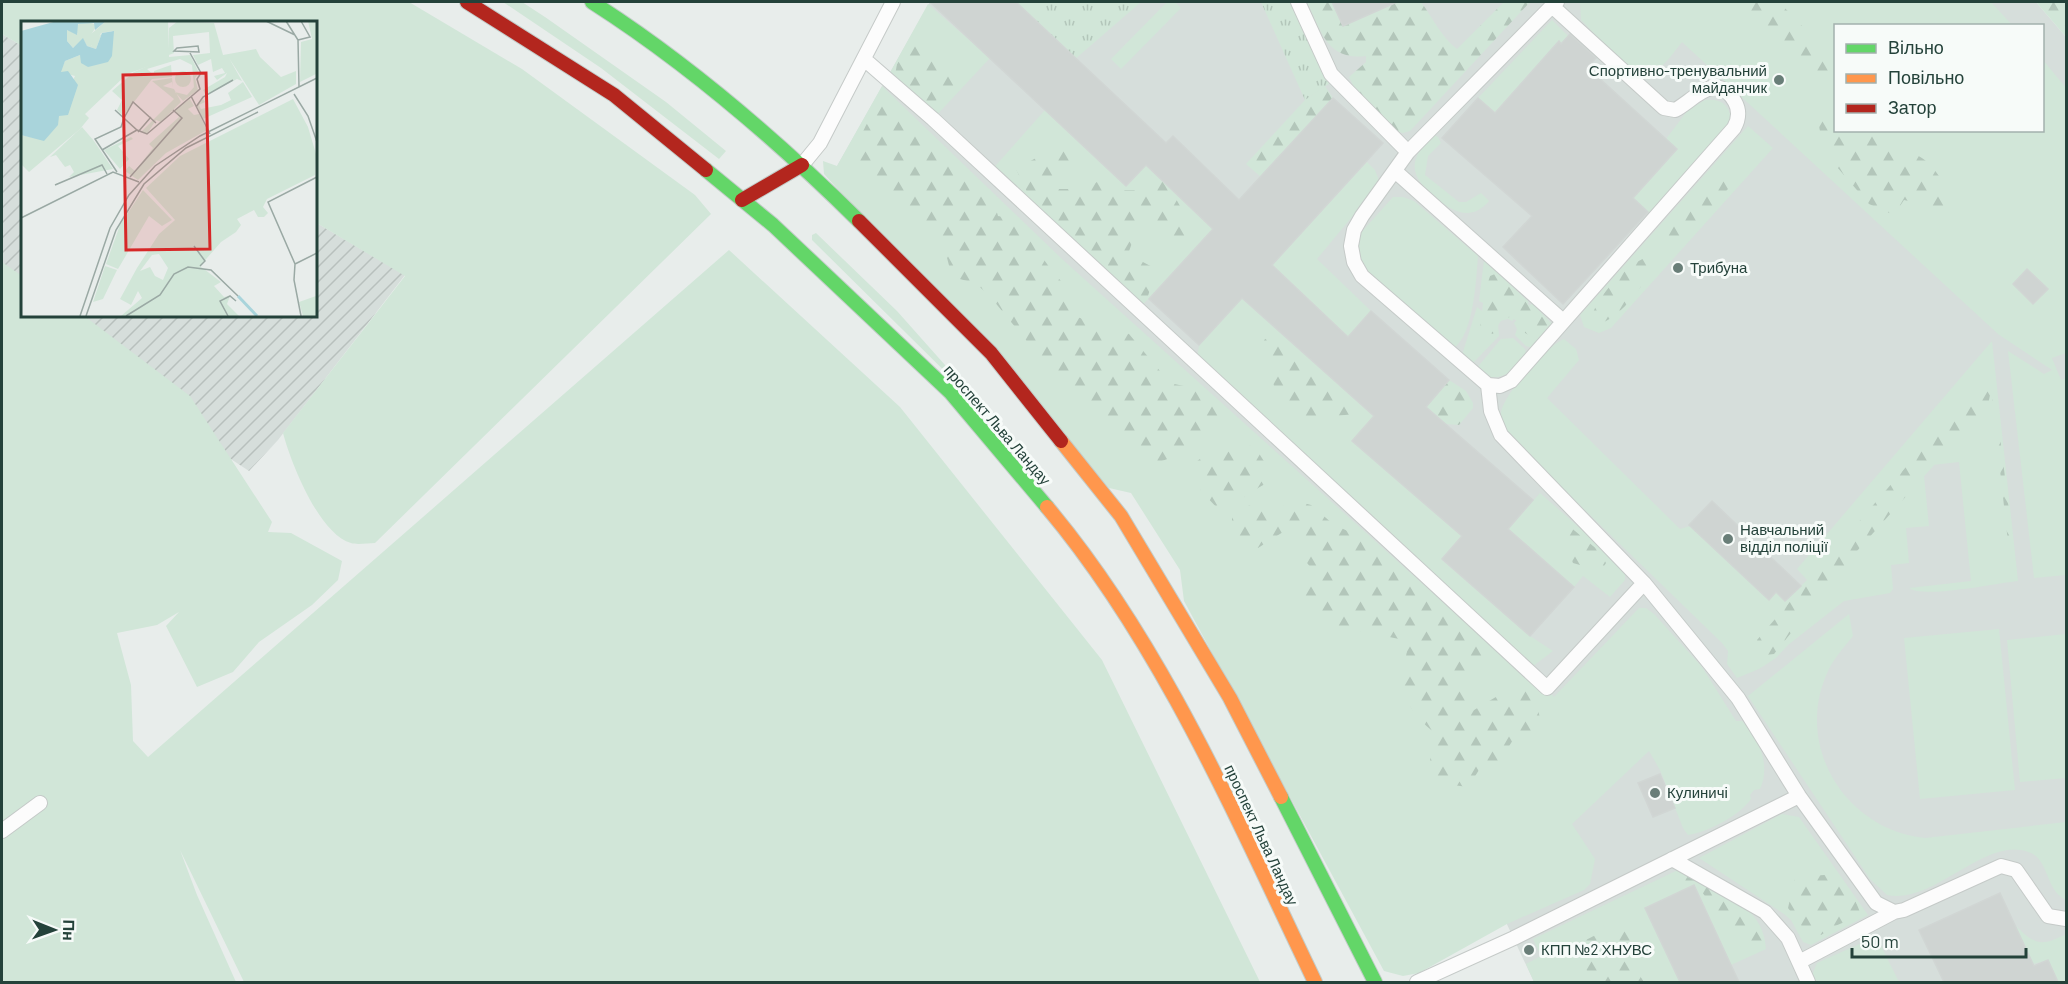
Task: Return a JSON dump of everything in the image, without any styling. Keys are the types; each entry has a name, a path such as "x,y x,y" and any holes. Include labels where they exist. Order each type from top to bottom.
{"main road":[{"name":"проспект Льва Ландау","path":"467,2 614,95 773,225 951,393 1082,549 1190,722 1315,982"},
{"path":"592,2 654,42 802,165 991,353 1121,516 1230,698 1335,899 1375,982"},
{"path":"742,200 802,165"}],"lane":[{"path":"802,165 820,143 893,2"},
{"path":"1298,2 1331,74 1408,152"},
{"path":"1554,4 1664,108 1676,110 1702,90 1714,88 1730,95 1736,105 1738,116 1734,128 1511,381 1500,386 1488,385 1362,276 1354,262 1351,246 1354,230 1408,152 1554,4"},
{"path":"864,59 933,119 1547,688 1644,583"},
{"path":"1395,171 1563,321"},
{"path":"1488,385 1491,411 1501,435 1644,583 1738,698 1798,796 1876,903 1894,912"},
{"path":"1417,982 1798,796"},
{"path":"2,831 40,803"},
{"path":"1672,859 1765,912 1788,938 1808,982"},
{"path":"1799,962 1894,912 1904,910 2001,866 2016,870 2048,916 2067,919"}],"shaded area":[{"path":"930,2 2036,2 2066,37 2066,982 1534,982 1469,843 837,166"},
{"path":"2,34 21,45 21,316 316,316 316,223 405,275 278,440 249,471 2,308"}],"green space":[{"path":"2,2 409,2 522,69 695,195 711,214 375,543 351,543 339,537 328,526 308,496 292,462 283,433 405,276 316,223 316,21 21,21 21,45 2,34"},
{"path":"503,2 522,2 545,17 666,102 726,151 719,159 601,68"},
{"path":"1015,2 1141,2 1074,60"},
{"path":"1167,2 1175,2 1181,8 1121,69 1111,59"},
{"path":"1261,2 1298,2 1336,79 1305,100"},
{"path":"1307,2 1332,2 1343,26 1389,5 1388,2 1421,2 1442,33 1457,49 1504,2 1530,2 1410,131 1403,133 1396,131 1358,95 1349,77 1366,62 1366,56 1342,54 1334,49 1327,42"},
{"path":"1580,2 1991,2 2011,24 1834,24 1834,132 2044,132 2044,61 2066,88 2066,353 2052,358 2061,380 2066,378 2066,575 2034,578 2008,351 2044,374 2052,370 1998,334 1682,42 1658,69 1645,73 1636,70 1615,55 1581,20"},
{"path":"1735,2 1779,2 1834,59 1834,89"},
{"path":"2036,2 2066,2 2066,37"},
{"path":"928,4 990,58 933,119 887,78"},
{"path":"1552,20 1568,36 1495,113 1478,98"},
{"path":"913,41 921,43 940,56 959,83 954,89 931,104 911,93 905,85 894,81 897,64"},
{"path":"882,86 1062,259 1516,668 1197,358 1199,345 1242,298 1374,416 1353,440 1462,536 1442,560 1530,636 1553,651 1528,670 1554,697 1639,608 1646,608 1654,614 1702,667 1736,721 1742,721 1754,735 1764,761 1760,789 1754,790 1746,805 1731,817 1714,827 1688,835 1683,828 1660,770 1649,751 1572,824 1595,859 1590,884 1584,890 1507,924 1419,973 1403,976 1384,971 1184,601 1180,570 1131,493 1109,488 824,174 823,161 837,166"},
{"path":"1325,86 1333,98 1261,177 1246,164 1305,100"},
{"path":"890,100 924,131 974,189 990,189 998,216 1015,219 1052,271 1069,290 1074,316 1129,334 1170,383 1202,390 1220,409 1221,418 1199,434 1184,453 1159,462 1142,458 1106,417 1092,415 1065,388 989,295 975,283 952,277 945,250 888,189 862,171 854,153 872,116"},
{"path":"1705,100 1716,100 1724,104 1731,117 1731,123 1649,214 1633,198 1677,149 1666,139 1688,110"},
{"path":"1834,102 1834,132 1879,132 1879,142 1916,155 1928,162 1952,200 1944,209 1904,200 1894,215 1869,204 1824,152 1819,126"},
{"path":"1045,110 1126,186 1146,165 1213,229 1138,310 990,172"},
{"path":"1748,126 1773,148 1611,328 1599,333 1584,327 1580,315"},
{"path":"1433,135 1438,137 1441,143 1428,156 1425,175 1459,202 1466,202 1481,193 1489,201 1483,207 1470,213 1450,208 1425,188 1417,177 1415,164 1417,157 1423,145"},
{"path":"1063,143 1069,149 1072,161 1068,172 1056,189 1086,189 1100,180 1122,190 1137,190 1153,174 1173,194 1182,210 1193,235 1179,243 1164,228 1149,223 1136,232 1128,254 1156,269 1148,296 1141,301 1105,263 1082,251 1027,192 1016,169"},
{"path":"1367,162 1375,170 1380,183 1317,259 1371,311 1348,337 1272,265"},
{"path":"1723,175 1729,175 1736,180 1677,246 1666,249 1660,241 1700,194"},
{"path":"1393,197 1403,197 1414,201 1478,256 1470,319 1461,341 1454,348 1365,275 1359,263 1358,236"},
{"path":"816,233 897,311 993,419 812,240 812,235"},
{"path":"729,250 900,407 1102,660 1260,982 244,982 180,850 197,895 236,982 2,982 2,262 21,275 21,316 84,316 190,396 272,522 268,532 291,533 342,561 338,580 312,605 259,642 233,672 197,687 166,626 179,612 157,625 117,633 131,685 133,741 148,757"},
{"path":"1652,256 1655,263 1629,302 1610,319 1591,325 1597,305 1613,283 1633,265"},
{"path":"1484,260 1529,302 1512,321 1508,319 1500,321 1486,308 1487,305 1479,301"},
{"path":"1495,274 1548,322 1546,331 1538,337 1528,335 1519,322 1510,317 1502,319 1493,334 1480,329 1484,295 1490,276"},
{"path":"1532,303 1552,324 1552,329 1534,348 1526,346 1515,335 1517,329 1514,323"},
{"path":"1477,307 1498,324 1499,336 1473,363 1462,355"},
{"path":"1272,335 1351,400 1355,414 1305,419 1284,412 1268,370 1264,340"},
{"path":"1513,338 1525,349 1527,358 1503,376 1490,377 1476,369 1501,339"},
{"path":"1564,339 1576,349 1579,360 1547,398 1680,529 1690,526 1768,599 1776,592 1785,601 1807,580 1797,569 1992,341 2018,581 1945,591 1917,591 1909,588 1971,581 1959,462 1923,466 1929,526 1906,528 1909,563 1891,565 1893,589 1890,593 1844,601 1788,645 1776,658 1759,669 1737,678 1727,664 1728,651 1722,643 1524,451 1504,426 1501,416 1502,408 1515,386 1547,351"},
{"path":"1449,380 1466,391 1473,403 1473,408 1459,425 1446,424 1426,407"},
{"path":"1981,383 1987,384 1991,390 1988,405 1857,551 1774,654 1765,655 1758,649 1757,640 1974,388"},
{"path":"1995,396 2017,575 2012,578 1992,398"},
{"path":"1254,443 1271,481 1222,513 1201,491 1196,462 1213,449 1239,453"},
{"path":"1540,493 1616,560 1625,573 1625,580 1610,597 1583,576 1574,587 1508,529"},
{"path":"1293,500 1311,505 1333,524 1362,538 1412,580 1485,649 1488,658 1469,674 1464,716 1516,685 1530,682 1536,687 1536,702 1542,726 1530,733 1516,735 1498,764 1479,770 1468,787 1437,783 1428,772 1435,733 1414,713 1405,692 1404,669 1409,641 1345,628 1329,632 1303,605 1302,592 1311,568 1304,559 1298,538 1283,532 1258,548 1239,542 1232,534 1232,515 1242,508 1259,505 1278,509"},
{"path":"1569,526 1599,551 1606,563 1601,571 1573,563 1559,530"},
{"path":"1849,614 1853,636 1829,669 1819,697 1817,726 1822,753 1833,779 1850,801 1871,819 1896,832 1925,838 2066,822 2066,900 2059,896 2037,857 2031,853 2014,849 1979,860 1924,890 1905,895 1887,895 1870,879 1748,696"},
{"path":"1999,629 2015,790 1920,799 1904,638"},
{"path":"2066,634 2066,778 2020,782 2007,640"},
{"path":"1782,814 1799,817 1868,915 1811,945 1803,942 1791,920 1784,914 1699,858"},
{"path":"1807,868 1817,876 1825,875 1840,880 1855,900 1861,915 1821,935 1807,933 1788,908 1796,874"},
{"path":"1680,869 1735,899 1747,909 1757,920 1763,933 1766,949 1731,965 1694,885 1645,908 1680,982 1534,982 1526,964 1541,956 1533,939"},
{"path":"1688,877 1723,895 1743,910 1752,919 1765,941 1754,948 1739,946 1698,886 1682,885 1675,880"},
{"path":"1619,923 1636,937 1639,947 1636,970 1644,982 1594,982 1580,960 1582,942"},
{"path":"2015,925 2028,937 2039,942 2050,941 2066,934 2066,982 2058,982 2048,960 2033,964"},
{"path":"1873,938 1880,944 1899,982 1815,982 1812,975 1817,963"}],"building":[{"path":"930,2 1016,2 1166,143 1173,136 1239,200 1333,98 1383,143 1272,265 1348,337 1371,311 1449,380 1426,407 1533,500 1508,529 1574,587 1530,636 1442,559 1462,536 1352,441 1374,416 1242,298 1199,345 1149,299 1213,229 1146,165 1126,186"},
{"path":"1332,2 1397,2 1343,26"},
{"path":"1570,34 1596,58 1587,67 1677,149 1633,198 1648,212 1563,304 1503,247 1532,216 1442,138 1478,98 1495,113 1559,41 1561,44"},
{"path":"2027,269 2048,289 2033,304 2013,284"},
{"name":"Навчальний відділ поліції","path":"1712,501 1801,586 1785,601 1776,592 1769,600 1689,525"},
{"name":"Кулиничі","path":"1660,774 1675,808 1653,817 1638,783"},
{"path":"1694,885 1739,982 1680,982 1645,908"},
{"path":"2000,893 2034,966 2048,960 2058,982 1944,982 1919,930"}],"traffic: fast":[{"path":"592,2 663,51 731,104 859,221"},
{"path":"706,170 773,225 951,393 1047,507"},
{"path":"1281,797 1375,982"}],"traffic: slow":[{"path":"1061,441 1121,516 1230,698 1281,797"},
{"path":"1047,507 1089,560 1162,675 1227,797 1315,982"}],"traffic: jam":[{"path":"467,2 614,95 706,170"},
{"path":"742,200 802,165"},
{"path":"859,221 991,353 1061,441"}],"place":[{"name":"Спортивно-тренувальний майданчик","path":"1779,80"},
{"name":"Трибуна","path":"1678,268"},
{"name":"Навчальний відділ поліції","path":"1728,539"},
{"name":"Кулиничі","path":"1655,793"},
{"name":"КПП №2 ХНУВС","path":"1529,950"}]}
